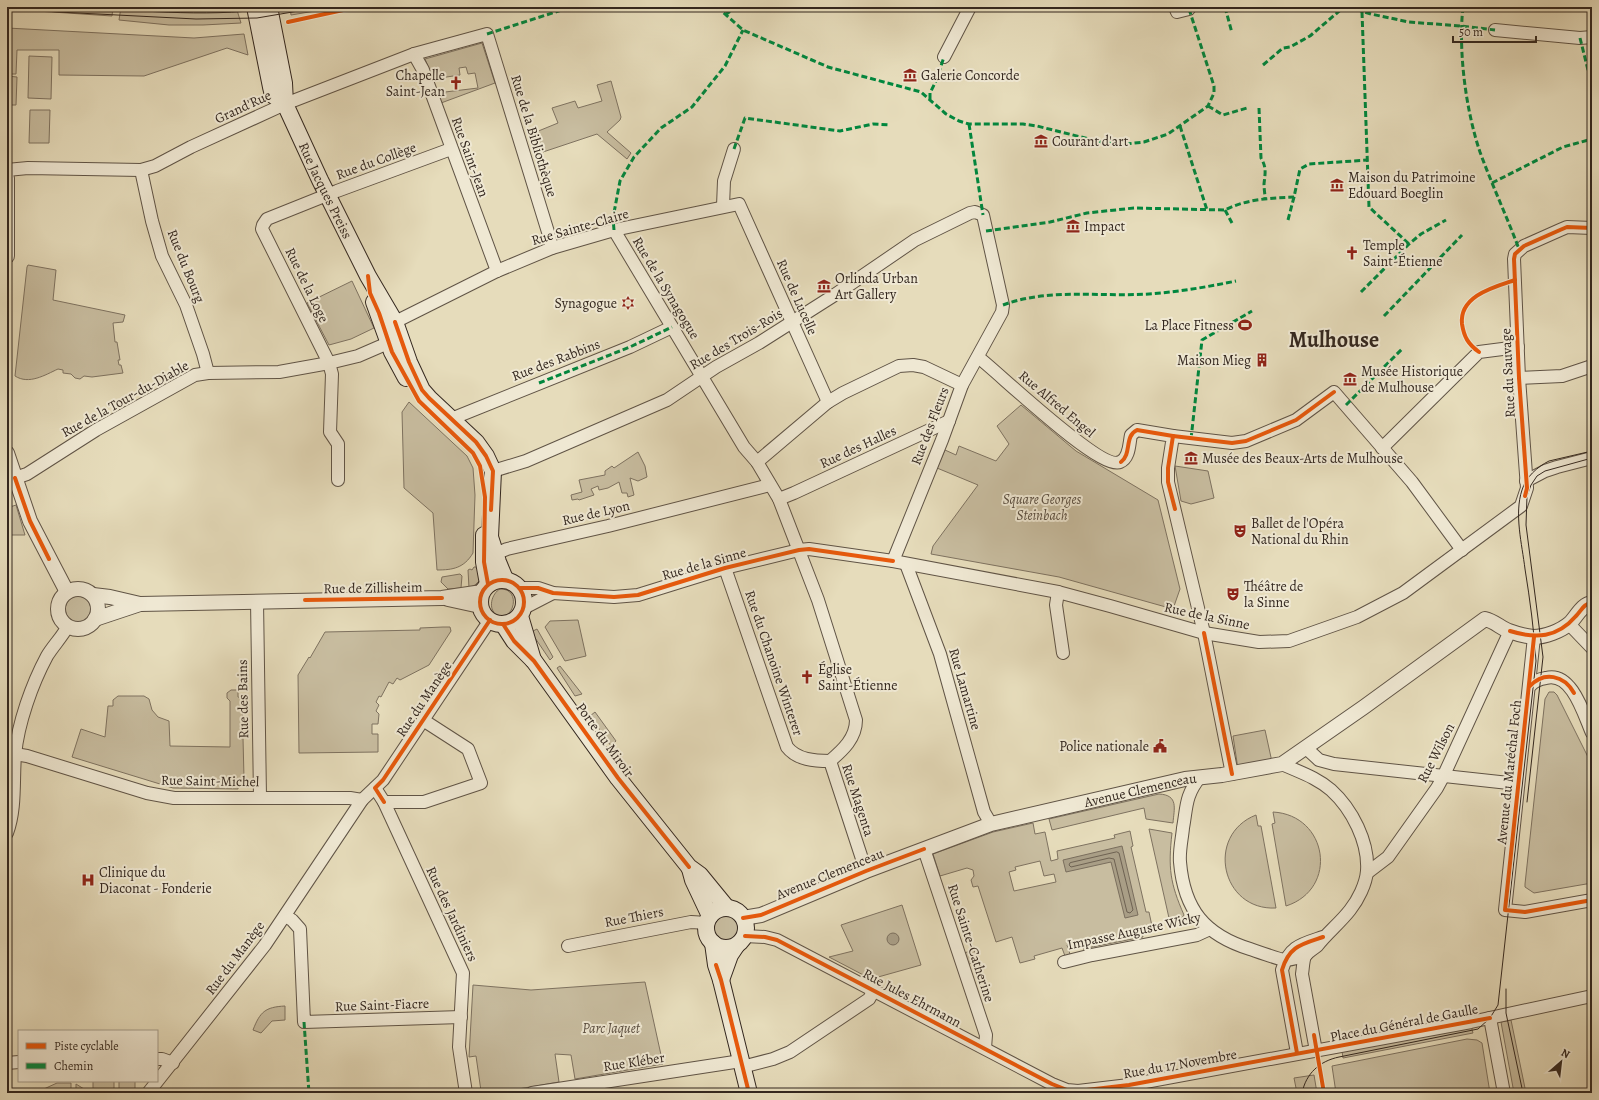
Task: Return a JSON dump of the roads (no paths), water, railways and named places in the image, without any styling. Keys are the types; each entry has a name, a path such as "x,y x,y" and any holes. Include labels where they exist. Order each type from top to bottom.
{"main road":[{"name":"Rue Jacques Preiss","path":"255,7 273,95 285,104"},
{"name":"Rue Jacques Preiss","path":"268,7 284,83 285,104 327,195 368,276 395,322 392,352 419,402 473,453 480,466 485,497 483,594"},
{"name":"Rue Jacques Preiss","path":"368,276 370,293 378,313 409,362 422,390 476,442 486,456 493,471 490,537 495,554 506,579"},
{"path":"378,313 385,322 395,322"},
{"name":"Rue Jacques Preiss","path":"419,402 431,408 446,421 451,419"},
{"path":"483,594 496,580 506,579 514,582 520,588"},
{"name":"Porte du Miroir","path":"520,588 525,601 522,612 534,661"},
{"name":"Porte du Miroir","path":"483,594 482,612 497,622 534,661 618,778 689,867 700,875 727,908"},
{"path":"497,622 515,620 522,612"},
{"name":"Porte du Miroir","path":"689,867 708,920"},
{"path":"721,980 730,955 740,941 746,924 743,918 733,910 727,908 721,909 708,920 707,934 713,943 716,965 749,1093"},
{"path":"713,943 723,948 730,948 740,941"}],"street":[{"path":"944,57 970,7"},
{"path":"1176,9 1189,9"},
{"path":"1495,30 1580,38 1592,37"},
{"name":"Grand'Rue","path":"7,170 28,168 141,170 155,166 191,147 285,104 414,54 487,34"},
{"name":"Rue de la Bibliothèque","path":"487,34 552,248"},
{"name":"Rue Saint-Jean","path":"414,54 423,70 497,271"},
{"name":"Rue du Collège","path":"267,220 327,195 451,149"},
{"path":"723,206 724,181 734,150"},
{"name":"Rue du Bourg","path":"141,170 152,221 162,256 186,305 208,373"},
{"path":"7,178 7,256"},
{"name":"Rue Sainte-Claire","path":"395,322 497,271 552,248 614,230 723,206 739,204"},
{"name":"Rue de Lucelle","path":"739,204 828,402"},
{"name":"Rue des Trois-Rois","path":"493,471 526,461 667,400 716,367 792,323 915,240 970,213 975,212 982,215"},
{"name":"Rue des Fleurs","path":"893,561 942,440 962,385 1000,317 1002,305 982,215"},
{"name":"Rue de la Loge","path":"267,220 262,229 329,363"},
{"name":"Rue du Sauvage","path":"1525,496 1527,488 1519,378 1515,254 1519,249 1567,227 1592,228"},
{"name":"Rue de la Synagogue","path":"614,230 744,447 757,462 779,499 818,600 856,720 856,729 852,737 840,753 830,761"},
{"name":"Rue des Rabbins","path":"451,419 630,347 672,327"},
{"name":"Rue de la Tour-du-Diable","path":"15,478 26,474 96,430 187,379 201,373 279,372 358,356 394,340"},
{"path":"1382,448 1479,352 1518,347"},
{"name":"Rue Alfred Engel","path":"978,357 1071,436 1092,452 1112,462 1121,462 1127,454 1131,435 1137,430 1174,436"},
{"path":"329,363 332,374 330,432 338,444 338,480"},
{"path":"757,462 828,402 843,393 899,366 913,365 924,367 962,385"},
{"path":"1519,378 1562,376 1592,366"},
{"path":"1232,774 1204,633 1168,482 1168,468 1174,436 1232,443 1246,441 1296,420 1334,392 1412,482 1462,550"},
{"name":"Rue des Halles","path":"779,499 949,421"},
{"path":"931,429 939,433 942,440"},
{"path":"7,453 30,521 67,592"},
{"path":"1526,481 1545,471 1592,458"},
{"name":"Rue de Lyon","path":"495,554 508,549 608,526 770,485"},
{"name":"Rue de la Sinne","path":"520,588 538,588 553,593 614,597 638,595 724,568 799,550 820,550 893,561 1058,592 1204,633 1259,642 1289,641 1357,617 1403,593 1519,509 1525,496"},
{"name":"Rue Lamartine","path":"906,564 940,654 984,812 991,824"},
{"name":"Rue du Chanoine Winterer","path":"724,568 787,747 790,751 800,757 816,761 830,761"},
{"path":"73,589 87,591 93,595 98,606 95,619 90,624 83,628 76,629 63,622 59,616 58,609 58,603 62,596 73,589"},
{"path":"1058,592 1056,605 1063,653"},
{"path":"522,612 553,593"},
{"name":"Rue de Zillisheim","path":"93,595 110,597 140,604 442,598 483,594"},
{"name":"Rue des Bains","path":"257,601 260,797"},
{"path":"1510,632 1534,637 1553,632 1569,624 1585,605 1592,603"},
{"name":"Rue de Zillisheim","path":"95,619 140,604"},
{"name":"Avenue Clemenceau","path":"743,918 761,915 866,871 991,824 1184,779 1232,774 1282,764 1485,619 1490,620 1510,632"},
{"name":"Rue du Manège","path":"158,1081 265,945 362,800 383,780 424,720 497,622"},
{"path":"1569,624 1592,648"},
{"path":"7,833 12,811 15,754 21,722 36,682 48,656 68,626"},
{"name":"Rue Wilson","path":"1367,873 1388,857 1443,777 1510,632"},
{"name":"Avenue du Maréchal Foch","path":"1534,637 1530,686 1504,910 1525,912 1592,900"},
{"path":"1530,686 1534,682 1549,677 1558,677 1564,680 1574,693 1592,733"},
{"path":"384,802 424,802 481,783 468,749 424,720"},
{"path":"1306,748 1319,760 1334,764 1518,784"},
{"name":"Rue Saint-Michel","path":"15,754 27,756 147,793 179,798 260,797 350,798 362,800"},
{"name":"Rue Magenta","path":"830,761 866,871"},
{"path":"1200,778 1187,797 1180,861 1186,896 1194,910 1210,930 1223,939 1233,944 1285,961 1306,955 1316,947 1323,937 1339,923 1351,909 1360,892 1367,873 1367,864 1361,834 1349,810 1331,790 1320,782 1282,764"},
{"name":"Rue des Jardiniers","path":"375,788 384,802 463,973 459,1048 466,1093"},
{"name":"Rue Sainte-Catherine","path":"924,849 986,1035 985,1048"},
{"name":"Rue Saint-Fiacre","path":"285,916 292,920 300,929 304,1022 461,1017"},
{"name":"Rue Thiers","path":"568,946 708,920"},
{"name":"Impasse Auguste Wicky","path":"1064,962 1092,955 1197,935 1210,930"},
{"name":"Rue Jules Ehrmann","path":"740,941 765,937 777,940 1067,1091"},
{"path":"1297,1053 1282,970 1290,951 1301,944 1323,937"},
{"path":"1306,955 1302,974 1316,1051"},
{"name":"Rue Kléber","path":"532,1093 773,1060 790,1052 869,999 874,990"},
{"path":"1490,1018 1520,1010 1592,996"},
{"name":"Place du Général de Gaulle","path":"1297,1053 1316,1051 1490,1018 1504,1093"},
{"name":"Rue du 17 Novembre","path":"1067,1091 1090,1090 1129,1084 1297,1053"},
{"path":"158,1059 173,1063"},
{"path":"7,1063 18,1062"},
{"name":"Rue du Manège","path":"148,1093 157,1082"},
{"path":"1117,1093 1129,1084"}],"water":[{"path":"1122,846 1138,915 1125,918 1111,862 1066,872 1063,860"},
{"path":"891,933 895,933 899,939 895,945 891,945 887,941 887,937"}],"tram line":[{"path":"80,7 181,13 231,12 281,7"},
{"path":"7,8 196,19 257,18 322,7"},
{"path":"1302,1093 1310,1074 1320,1065 1332,1059 1478,1029 1490,1018 1498,1005 1536,661 1532,615 1519,529 1520,499 1526,481 1540,466 1549,461 1592,451"},
{"path":"1527,802 1543,657 1526,525 1527,496 1531,485 1537,476 1545,471 1592,458"},
{"path":"1506,989 1506,1013 1523,1093"}],"place":[{"name":"Galerie Concorde","path":"910,75"},
{"name":"Chapelle Saint-Jean","path":"456,83"},
{"name":"Courant d'art","path":"1041,141"},
{"name":"Maison du Patrimoine Edouard Boeglin","path":"1337,185"},
{"name":"Impact","path":"1073,226"},
{"name":"Temple Saint-Étienne","path":"1352,253"},
{"name":"Orlinda Urban Art Gallery","path":"824,286"},
{"name":"Synagogue","path":"628,303"},
{"name":"La Place Fitness","path":"1245,325"},
{"name":"Maison Mieg","path":"1262,360"},
{"name":"Musée Historique de Mulhouse","path":"1350,379"},
{"name":"Musée des Beaux-Arts de Mulhouse","path":"1191,458"},
{"name":"Ballet de l'Opéra National du Rhin","path":"1240,531"},
{"name":"Théâtre de la Sinne","path":"1233,594"},
{"name":"Église Saint-Étienne","path":"807,677"},
{"name":"Police nationale","path":"1160,746"},
{"name":"Clinique du Diaconat - Fonderie","path":"88,880"}],"district":[{"name":"Mulhouse","path":"1334,340"}],"park label":[{"name":"Square Georges Steinbach","path":"1042,508"},
{"name":"Parc Jaquet","path":"611,1028"}]}
